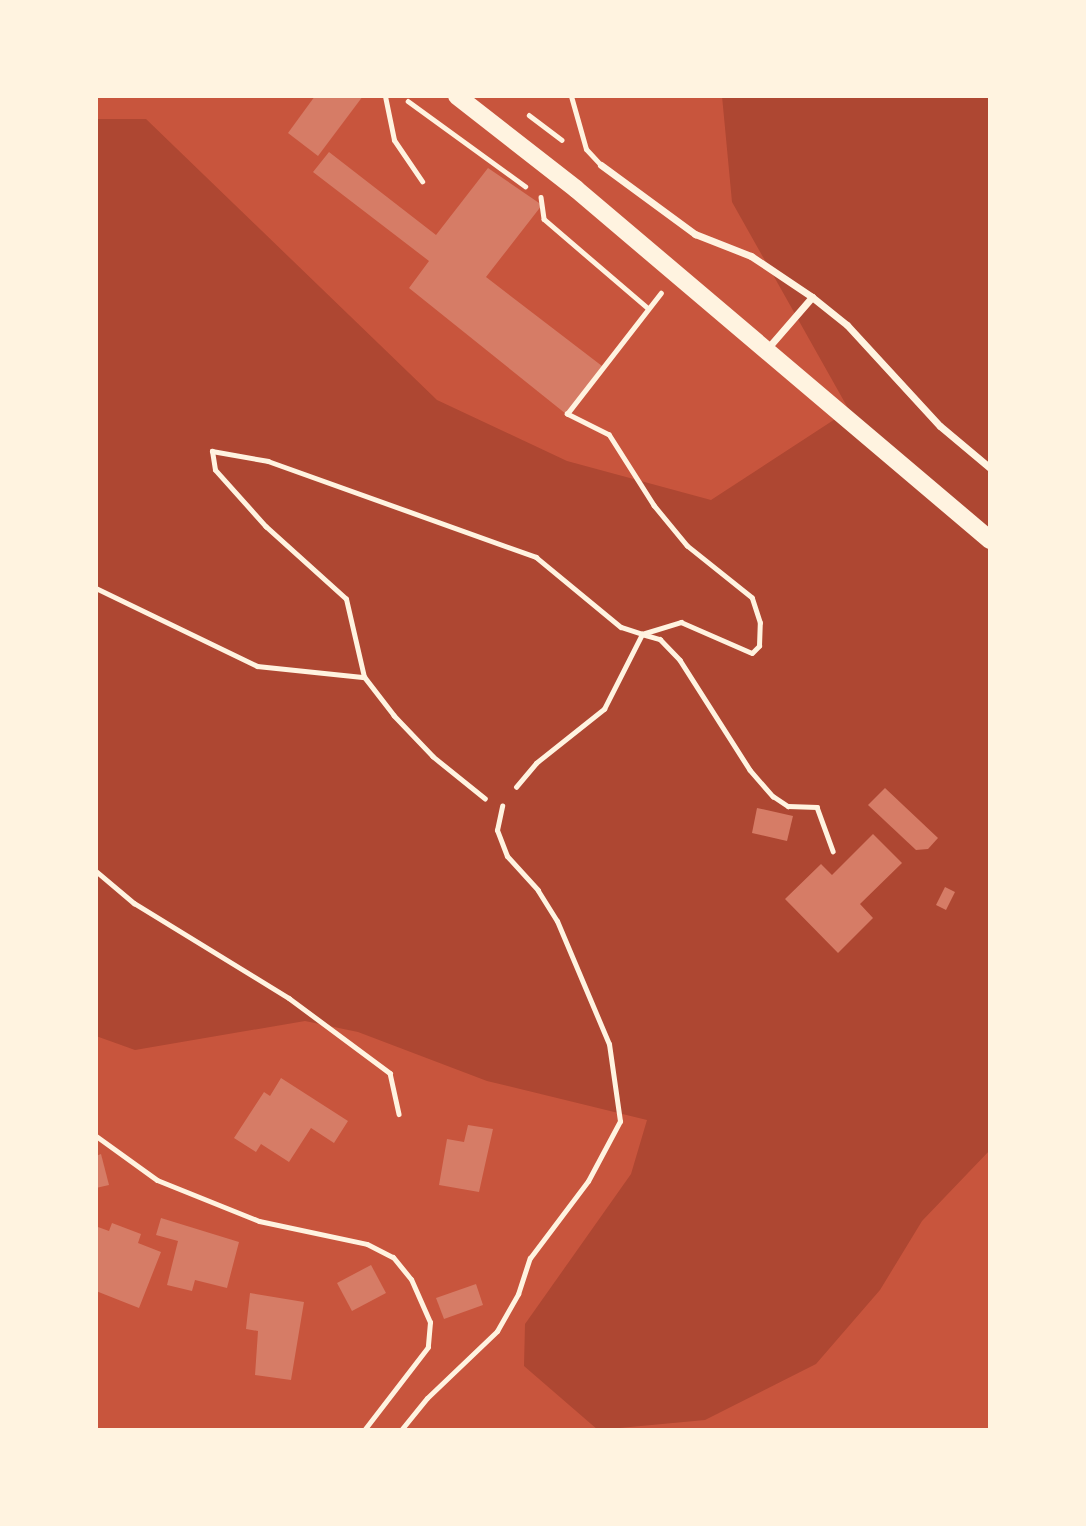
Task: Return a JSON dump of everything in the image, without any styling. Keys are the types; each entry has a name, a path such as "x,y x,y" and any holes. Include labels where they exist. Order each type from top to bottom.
{"main road":[{"path":"457,96 576,189 990,540"}],"street":[{"path":"601,165 695,234 751,256 848,325 940,426 990,468"},
{"path":"766,350 812,297"}],"lane":[{"path":"385,96 394,140 422,181"},
{"path":"570,96 586,149 601,165"},
{"path":"401,1430 427,1398 497,1331 518,1294 530,1258 588,1181 620,1121 609,1044 557,921 538,890 506,856 497,830 502,806"},
{"path":"96,1136 157,1180 258,1221 367,1244 393,1257 411,1279 426,1313 428,1347 363,1430"}],"path":[{"path":"402,96 493,165 542,198 544,219 648,308 567,414 609,435 654,506 687,546 752,598 760,623 759,646 752,653 681,622 642,634 604,709 536,763 516,787"},
{"path":"524,111 601,165"},
{"path":"502,806 485,799 433,757 364,677 346,599 266,527 223,480 210,459 212,452 268,461 536,557 621,626 660,639 680,660 750,770 773,796 788,806 817,807 833,851"},
{"path":"96,588 257,666 364,677"},
{"path":"96,871 134,903 289,998 390,1073 399,1114"}],"shaded area":[{"path":"722,96 990,96 990,1150 922,1221 880,1290 816,1364 705,1420 598,1430 524,1366 525,1324 631,1174 647,1120 487,1081 358,1032 305,1021 135,1050 96,1036 96,119 146,119 437,400 567,461 711,500 849,410 732,202"}],"building":[{"path":"315,96 363,96 318,156 288,133"},
{"path":"329,152 436,235 488,168 542,205 486,277 602,366 566,414 409,288 429,261 313,172"},
{"path":"885,788 938,838 928,849 916,850 868,805"},
{"path":"757,808 793,816 787,841 752,833"},
{"path":"873,834 902,863 860,904 873,918 838,953 785,899 821,864 832,875"},
{"path":"945,887 955,892 946,910 936,905"},
{"path":"281,1078 348,1121 334,1143 311,1128 289,1162 261,1144 256,1152 234,1138 264,1092 270,1096"},
{"path":"468,1125 493,1129 479,1192 439,1185 447,1139 464,1142"},
{"path":"101,1154 109,1185 96,1188 96,1156"},
{"path":"161,1218 239,1242 227,1288 195,1280 192,1291 167,1285 178,1241 156,1235"},
{"path":"112,1223 141,1234 138,1243 161,1252 139,1308 96,1291 96,1232 98,1227 109,1231"},
{"path":"371,1265 386,1293 352,1311 337,1283"},
{"path":"476,1284 483,1305 444,1319 436,1298"},
{"path":"250,1293 304,1302 291,1380 255,1375 258,1331 246,1329"}]}
